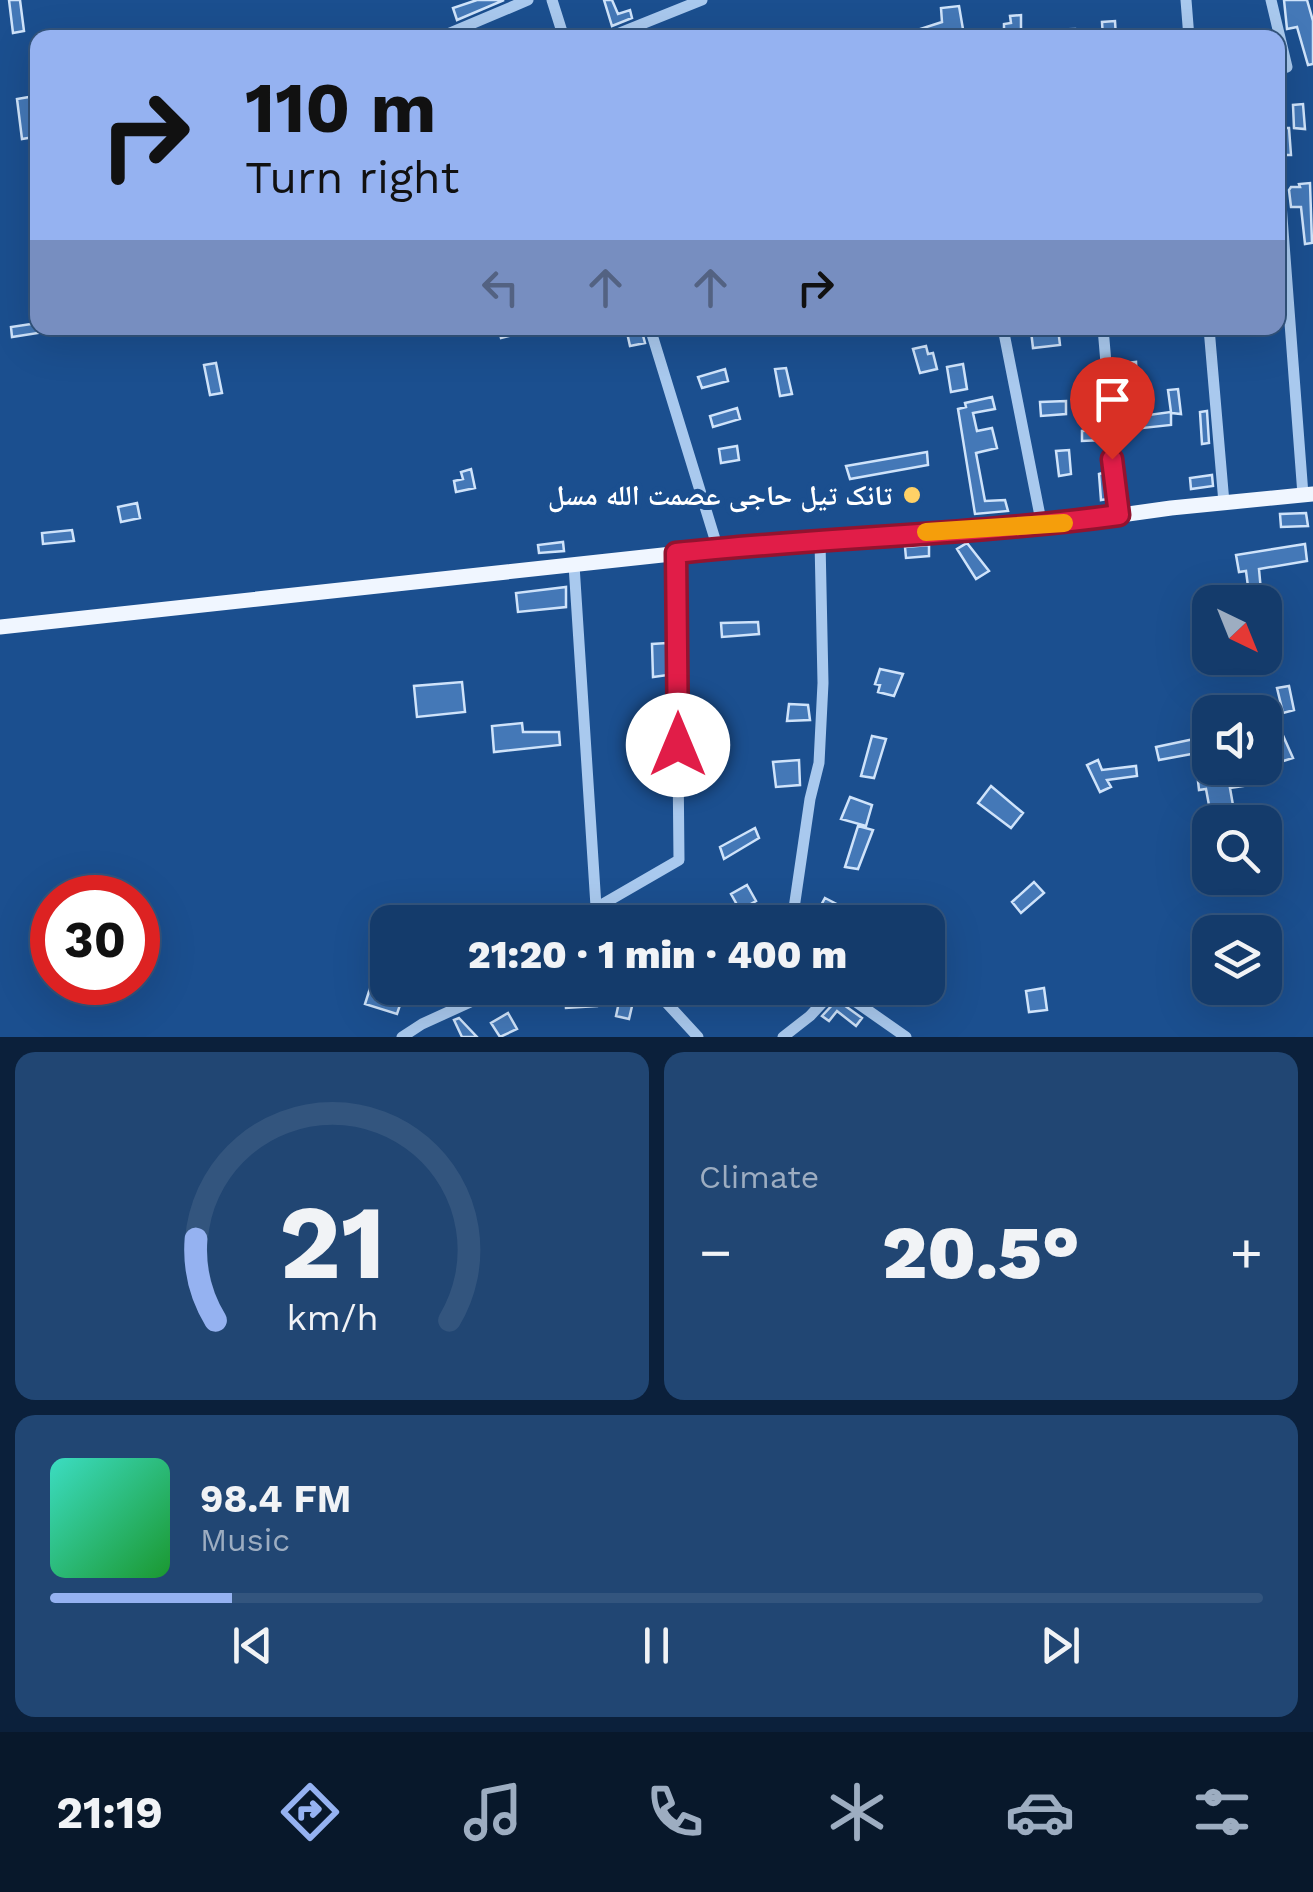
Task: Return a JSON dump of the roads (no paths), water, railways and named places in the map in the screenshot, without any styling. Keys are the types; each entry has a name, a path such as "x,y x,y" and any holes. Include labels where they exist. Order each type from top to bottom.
{"main road":[{"path":"0,627 676,553 1042,526 1308,494"}],"street":[{"path":"457,30 528,0"},
{"path":"552,0 561,30"},
{"path":"627,30 702,0"},
{"path":"1186,0 1188,30"},
{"path":"1271,0 1278,30"},
{"path":"1285,241 1308,494"},
{"path":"652,335 718,549"},
{"path":"1004,335 1042,526"},
{"path":"1104,335 1119,515"},
{"path":"1210,335 1224,502"},
{"path":"794,905 810,799 820,763 820,540"},
{"path":"601,905 679,860 676,553"},
{"path":"574,564 596,905"},
{"path":"783,1037 836,988 906,1037"},
{"path":"402,1037 464,1005"},
{"path":"669,1005 698,1037"}],"place":[{"name":"تانک تیل حاجی عصمت الله مسل","path":"912,495"}]}
